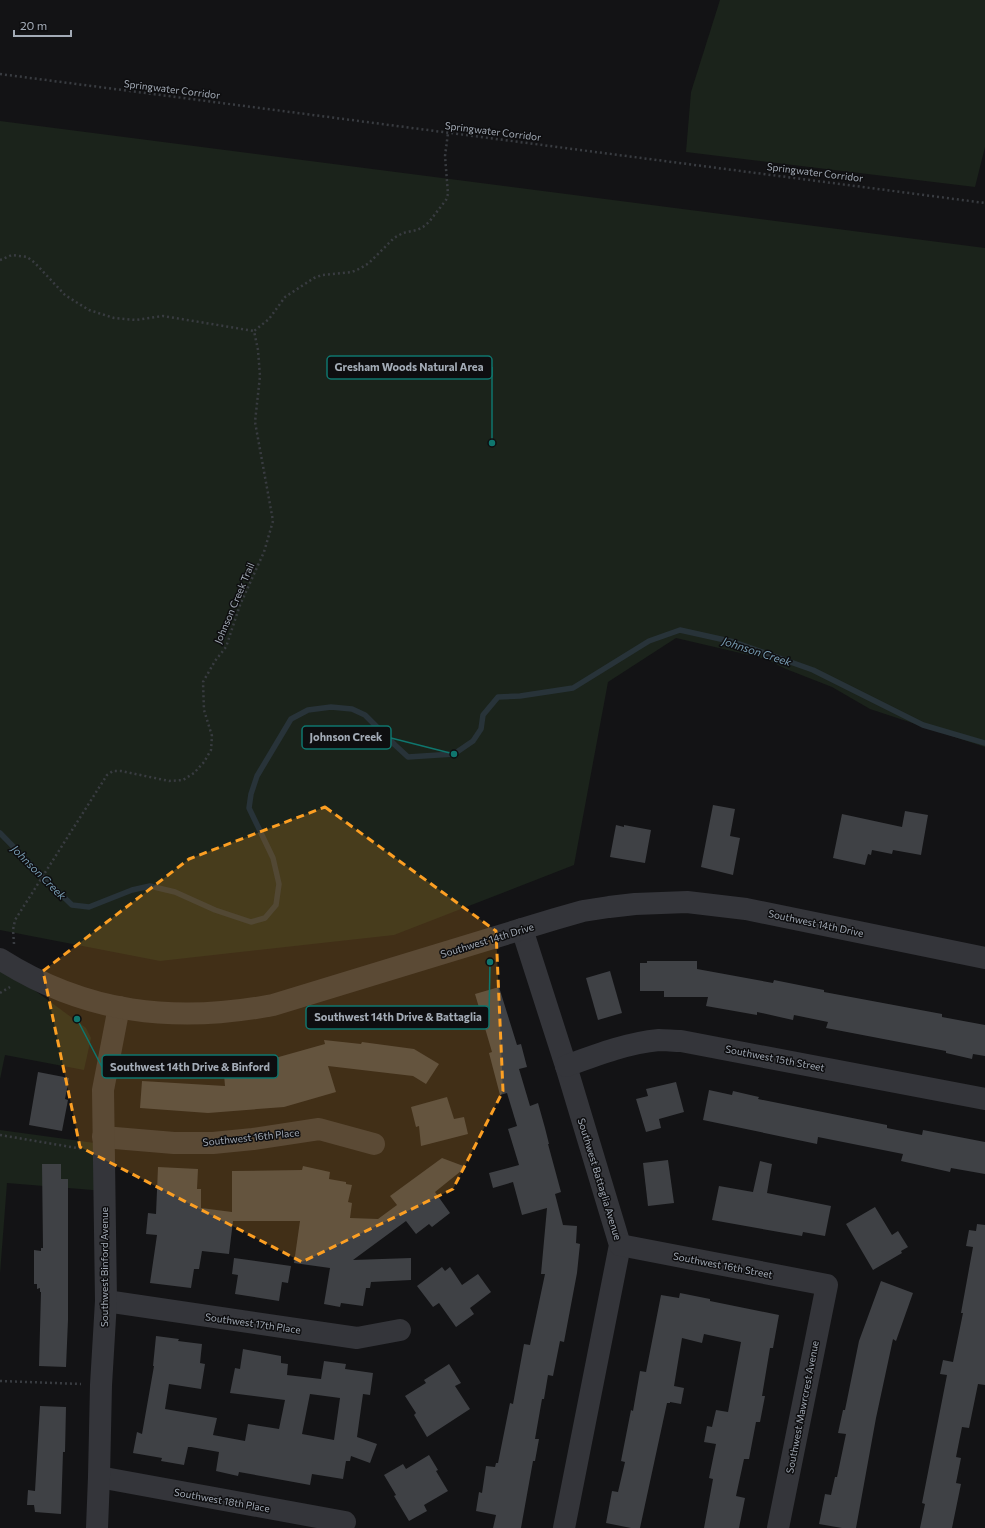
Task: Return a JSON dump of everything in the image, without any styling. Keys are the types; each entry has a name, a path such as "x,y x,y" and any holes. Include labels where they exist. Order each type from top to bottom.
{"street":[{"name":"Southwest 14th Drive","path":"7,954 14,968 82,998 119,1007 154,1013 184,1015 251,1010 272,1005 522,928 583,911 635,904 687,902 746,909 985,958"},
{"name":"Southwest Battaglia Avenue","path":"522,928 566,1066 620,1245 564,1528"},
{"name":"Southwest Binford Avenue","path":"97,1528 101,1385 106,1301 103,1090 119,1007"},
{"name":"Southwest 15th Street","path":"566,1066 618,1048 639,1043 660,1040 681,1041 985,1099"},
{"name":"Southwest 16th Place","path":"103,1144 213,1143 253,1139 319,1129 374,1144"},
{"name":"Southwest 16th Street","path":"620,1245 827,1285"},
{"name":"Southwest Mawrcrest Avenue","path":"778,1528 827,1285"},
{"name":"Southwest 17th Place","path":"106,1301 357,1338 400,1330"},
{"name":"Southwest 18th Place","path":"99,1478 345,1522"}],"path":[{"name":"Springwater Corridor","path":"0,74 985,203"},
{"path":"0,260 12,255 27,257 36,263 65,295 89,310 114,318 136,320 163,316 254,331 269,319 285,297 314,278 322,275 352,272 361,268 369,263 394,238 403,233 417,230 429,222 446,200 448,194 446,156 448,133"},
{"name":"Johnson Creek Trail","path":"7,954 15,920 107,775 113,771 121,771 169,781 183,780 194,773 204,762 211,750 212,736 204,710 203,682 215,661 226,647 240,605 264,552 273,521 255,422 260,376 258,350 254,331"},
{"path":"0,1135 103,1144"},
{"path":"0,1381 101,1385"}],"highlighted area":[{"path":"325,807 496,931 503,1091 453,1189 302,1262 80,1147 43,971 189,859"}],"shaded area":[{"path":"720,0 985,0 985,147 975,187 686,152 691,92"},
{"path":"0,121 985,248 985,747 870,709 832,687 786,669 766,659 676,638 608,682 574,865 394,935 160,961 0,930"},
{"path":"0,965 86,1028 91,1038 84,1070 5,1055 0,1079"},
{"path":"0,1130 95,1143 105,1191 7,1183 0,1274"}],"building":[{"path":"713,805 735,809 730,836 740,838 733,875 701,867"},
{"path":"905,811 928,815 921,855 893,850 892,854 872,850 871,855 868,854 865,865 833,858 842,814 902,827"},
{"path":"616,825 651,830 645,863 610,857"},
{"path":"647,961 697,961 697,969 773,983 774,980 824,990 824,992 942,1014 942,1017 985,1025 985,1056 973,1054 972,1059 946,1053 946,1051 826,1028 828,1022 794,1015 793,1020 757,1012 757,1015 706,1006 708,997 664,997 664,991 640,991 640,963 647,963"},
{"path":"610,971 622,1013 598,1020 586,978"},
{"path":"499,987 517,1045 521,1044 527,1067 519,1069 530,1106 538,1103 545,1128 561,1192 555,1194 563,1225 577,1226 576,1243 580,1244 577,1273 564,1342 560,1341 553,1376 548,1375 544,1399 542,1399 535,1439 539,1439 535,1461 533,1461 521,1528 493,1528 496,1515 476,1511 479,1492 482,1493 486,1466 495,1467 496,1463 498,1463 510,1403 513,1404 524,1344 530,1345 545,1274 541,1274 547,1208 522,1215 513,1182 493,1188 489,1173 519,1165 508,1129 517,1126 507,1093 500,1095 489,1053 492,1052 475,994"},
{"path":"324,1040 361,1044 362,1042 414,1049 439,1064 426,1084 413,1076 328,1066 336,1092 284,1107 208,1113 140,1108 142,1081 225,1086 223,1063 268,1060 325,1044"},
{"path":"38,1072 69,1078 65,1099 68,1100 62,1131 29,1125"},
{"path":"676,1082 684,1112 659,1119 661,1128 646,1132 636,1099 648,1096 646,1089"},
{"path":"709,1090 732,1095 733,1091 759,1097 758,1099 887,1125 887,1128 922,1135 923,1130 985,1142 985,1174 951,1168 950,1172 901,1161 903,1154 818,1137 817,1144 703,1120"},
{"path":"447,1097 454,1119 464,1117 468,1134 421,1146 419,1126 416,1127 411,1107"},
{"path":"442,1158 466,1167 435,1192 450,1213 432,1227 429,1224 416,1234 406,1221 353,1260 411,1258 411,1280 371,1282 370,1288 366,1288 363,1306 341,1303 340,1307 324,1304 330,1268 294,1263 300,1221 233,1221 229,1254 202,1251 199,1269 194,1269 191,1288 150,1283 157,1235 146,1234 148,1213 156,1214 158,1167 198,1169 197,1189 201,1189 201,1208 232,1212 232,1171 302,1170 303,1166 330,1172 329,1179 346,1182 346,1184 352,1185 348,1202 352,1203 350,1218 378,1219 397,1205 390,1196"},
{"path":"668,1160 674,1203 648,1206 643,1163"},
{"path":"760,1161 772,1164 767,1193 831,1206 825,1236 803,1232 802,1236 712,1220 719,1186 753,1192"},
{"path":"42,1164 61,1164 61,1179 68,1179 68,1320 66,1367 39,1366 41,1292 40,1288 37,1289 37,1284 34,1284 34,1250 41,1251 41,1248 43,1248"},
{"path":"875,1207 892,1235 898,1231 908,1247 901,1251 902,1253 873,1270 846,1224"},
{"path":"977,1224 985,1225 985,1385 978,1384 969,1428 962,1427 956,1457 961,1458 956,1483 961,1484 952,1528 920,1528 925,1504 922,1503 947,1375 940,1374 943,1360 953,1362 963,1313 961,1313 973,1247 966,1246 969,1230 976,1231"},
{"path":"234,1258 291,1266 288,1283 282,1282 279,1301 235,1294 238,1275 232,1274"},
{"path":"442,1267 445,1271 450,1267 462,1285 478,1274 491,1292 470,1308 474,1314 456,1327 439,1303 433,1307 417,1286"},
{"path":"881,1281 913,1293 896,1341 893,1339 876,1418 856,1528 842,1528 819,1524 825,1494 831,1495 835,1477 837,1477 846,1434 838,1433 843,1410 845,1410 859,1341"},
{"path":"680,1293 710,1299 710,1301 779,1315 773,1348 770,1348 762,1396 765,1396 760,1422 756,1422 749,1459 744,1459 736,1496 745,1498 739,1528 704,1528 713,1479 709,1478 716,1444 704,1442 707,1426 712,1427 716,1410 728,1412 741,1342 704,1334 702,1343 682,1338 674,1386 684,1388 681,1404 670,1402 667,1403 640,1528 631,1528 606,1523 612,1491 618,1492 625,1462 621,1461 631,1410 633,1411 640,1371 646,1372 661,1295 679,1298"},
{"path":"156,1336 202,1344 200,1363 205,1364 201,1389 169,1384 165,1409 217,1418 213,1435 245,1441 248,1424 279,1429 285,1400 230,1393 235,1368 240,1369 243,1349 281,1356 281,1363 288,1364 287,1375 321,1379 324,1361 346,1364 345,1369 373,1373 370,1395 363,1394 357,1437 377,1444 370,1463 351,1456 350,1461 346,1461 343,1479 312,1474 310,1485 239,1472 238,1476 216,1471 219,1452 188,1447 184,1465 161,1461 162,1458 133,1453 137,1432 142,1434 153,1366","holes":["310,1394 340,1398 334,1440 302,1434"]},
{"path":"449,1364 461,1383 455,1386 470,1409 427,1437 414,1415 416,1413 405,1396 426,1383 424,1380"},
{"path":"40,1406 66,1407 61,1514 35,1512 34,1505 27,1505 28,1490 35,1491"},
{"path":"429,1455 438,1470 436,1471 448,1491 424,1505 427,1511 409,1521 394,1496 396,1495 384,1475 403,1464 406,1469"}],"waterway":[{"name":"Johnson Creek","path":"0,833 72,905 89,907 132,890 150,886 175,892 215,910 251,922 265,918 276,905 279,884 273,858 249,808 251,794 257,776 291,719 308,710 331,707 352,709 365,715 408,757 454,754 473,741 481,729 483,715 498,697 520,696 573,688 649,641 680,630 734,642 813,670 923,725 985,743"}],"place":[{"name":"Gresham Woods Natural Area","path":"492,443"},
{"name":"Johnson Creek","path":"454,754"},
{"name":"Southwest 14th Drive & Battaglia","path":"490,962"},
{"name":"Southwest 14th Drive & Binford","path":"77,1019"}]}
